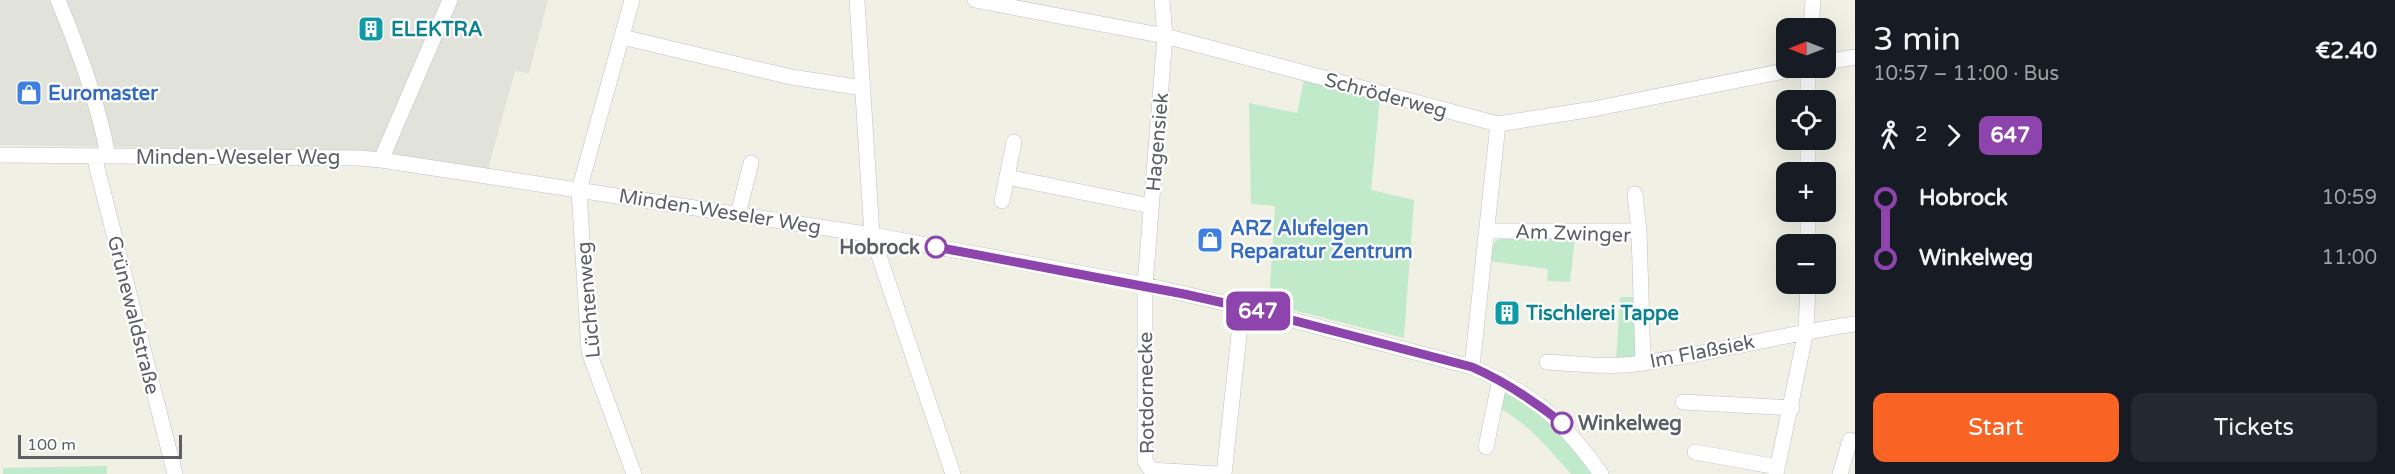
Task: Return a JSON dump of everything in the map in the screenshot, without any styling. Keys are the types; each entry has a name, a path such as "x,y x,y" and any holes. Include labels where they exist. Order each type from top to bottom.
{"street":[{"name":"Grünewaldstraße","path":"58,0 78,47 104,134 101,156 175,474"},
{"path":"381,160 450,0"},
{"name":"Lüchtenweg","path":"632,0 579,190 589,352 634,474"},
{"path":"857,0 872,235 953,474"},
{"name":"Schröderweg","path":"975,0 1026,4 1165,36 1498,124 1593,109 1776,73"},
{"name":"Hagensiek","path":"1145,285 1165,36 1162,0"},
{"path":"1812,18 1813,0"},
{"path":"622,37 791,77 863,88"},
{"path":"1836,60 1855,57"},
{"path":"1472,367 1498,124"},
{"path":"1002,201 1014,142"},
{"name":"Minden-Weseler Weg","path":"0,155 381,160 872,235 1145,285 1242,307 1472,367 1500,379 1531,398 1562,423 1578,440 1601,474"},
{"path":"738,214 751,163"},
{"path":"1007,177 1151,206"},
{"path":"1635,194 1639,231"},
{"name":"Am Zwinger","path":"1487,231 1639,231 1643,363"},
{"name":"Rotdornecke","path":"1145,285 1145,461 1151,470 1217,474"},
{"path":"1695,452 1777,471 1792,408 1806,331 1808,294"},
{"path":"1224,474 1242,307"},
{"name":"Im Flaßsiek","path":"1547,362 1613,366 1643,363 1806,331 1855,324"},
{"path":"1486,447 1500,379"},
{"path":"1683,402 1792,408"},
{"path":"1840,474 1850,440"}],"shaded area":[{"path":"0,0 548,0 529,73 515,71 488,170 360,151 0,145"}],"green space":[{"path":"1305,75 1380,97 1371,190 1414,200 1404,338 1269,304 1275,206 1251,204 1249,103 1297,113"},
{"path":"1501,238 1575,238 1570,282 1547,281 1548,269 1490,261 1493,244"},
{"path":"1620,297 1634,297 1636,361 1616,360"},
{"path":"1502,387 1549,419 1594,474 1571,474 1528,428 1497,407"},
{"path":"107,466 107,474 3,474 3,468"}],"bus line":[{"name":"647","path":"936,247 1145,285 1242,307 1472,367 1500,379 1531,398 1562,423"}],"place":[{"name":"ELEKTRA","path":"371,29"},
{"name":"Euromaster","path":"29,93"},
{"name":"ARZ Alufelgen Reparatur Zentrum","path":"1210,240"},
{"name":"Hobrock","path":"936,247"},
{"name":"Tischlerei Tappe","path":"1507,313"},
{"name":"Winkelweg","path":"1562,423"}]}
